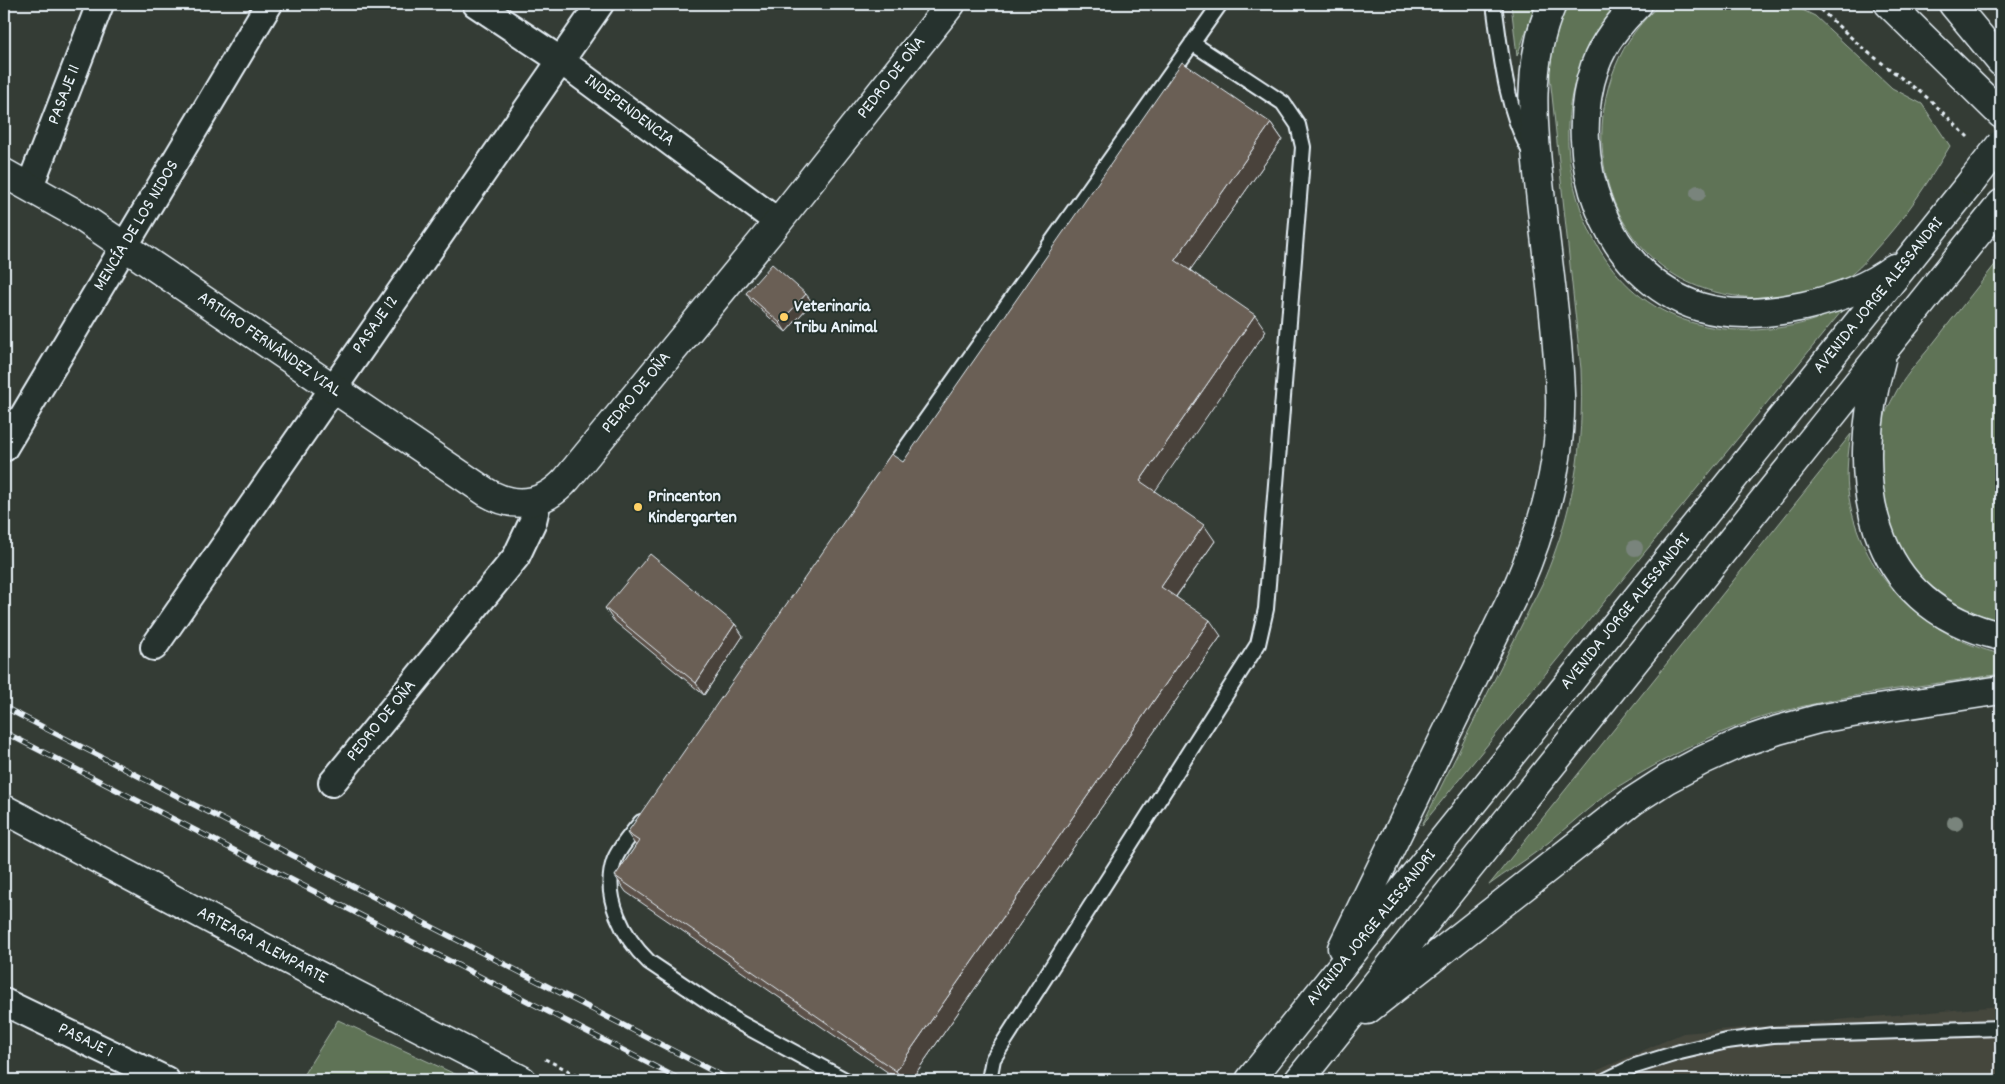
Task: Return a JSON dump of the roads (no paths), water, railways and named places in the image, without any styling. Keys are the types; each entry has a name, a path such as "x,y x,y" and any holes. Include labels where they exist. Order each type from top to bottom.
{"main road":[{"name":"PEDRO DE OÑA","path":"538,500 548,496 567,479 778,222 951,4"},
{"path":"1319,994 1518,588 1534,549 1547,508 1555,467 1560,395 1558,359 1537,168 1532,95 1538,45 1552,4"},
{"path":"1638,4 1606,42 1596,65 1586,104 1586,147 1590,176 1597,203 1609,229 1624,253 1643,274 1660,288 1679,299 1699,307 1720,312 1755,313 1790,309 1824,301 1858,288 1890,271 1912,255"},
{"path":"1890,4 2001,114"},
{"path":"1953,4 2001,62"},
{"name":"AVENIDA JORGE ALESSANDRI","path":"1250,1080 2001,144"},
{"name":"ARTURO FERNÁNDEZ VIAL","path":"4,173 30,186 126,246 332,389 498,499 519,503 538,500"},
{"name":"AVENIDA JORGE ALESSANDRI","path":"1299,1080 1999,207"},
{"path":"1883,352 1873,388 1866,453 1869,501 1876,530 1898,570 1915,591 1936,608 1959,622 1984,632 2001,636"},
{"path":"1334,1036 1633,801 1667,779 1703,760 1740,743 1818,719 2001,690"},
{"name":"ARTEAGA ALEMPARTE","path":"4,809 265,948 522,1080"}],"street":[{"name":"PASAJE 11","path":"30,186 100,4"},
{"name":"MENCÍA DE LOS NIDOS","path":"4,448 270,4"},
{"name":"INDEPENDENCIA","path":"476,4 560,60 778,222"},
{"name":"PASAJE 12","path":"154,647 600,4"},
{"name":"PEDRO DE OÑA","path":"332,783 516,556 533,521 538,500"},
{"name":"PASAJE 1","path":"4,1002 166,1080"}],"lane":[{"path":"880,484 1220,4"},
{"path":"1494,4 1507,88 1513,113 1537,168"},
{"path":"989,1080 993,1059 1258,644 1266,609 1303,147 1298,125 1283,103 1192,44"},
{"path":"649,810 615,859 609,881 612,901 619,921 636,950 649,962 740,1023 845,1080"},
{"path":"1606,1080 1635,1066 1680,1052 1773,1034 2001,1028"}],"railway":[{"path":"4,707 730,1080"},
{"path":"4,732 681,1080"}],"place":[{"name":"Veterinaria Tribu Animal","path":"784,317"},
{"name":"Princenton Kindergarten","path":"638,507"}]}
